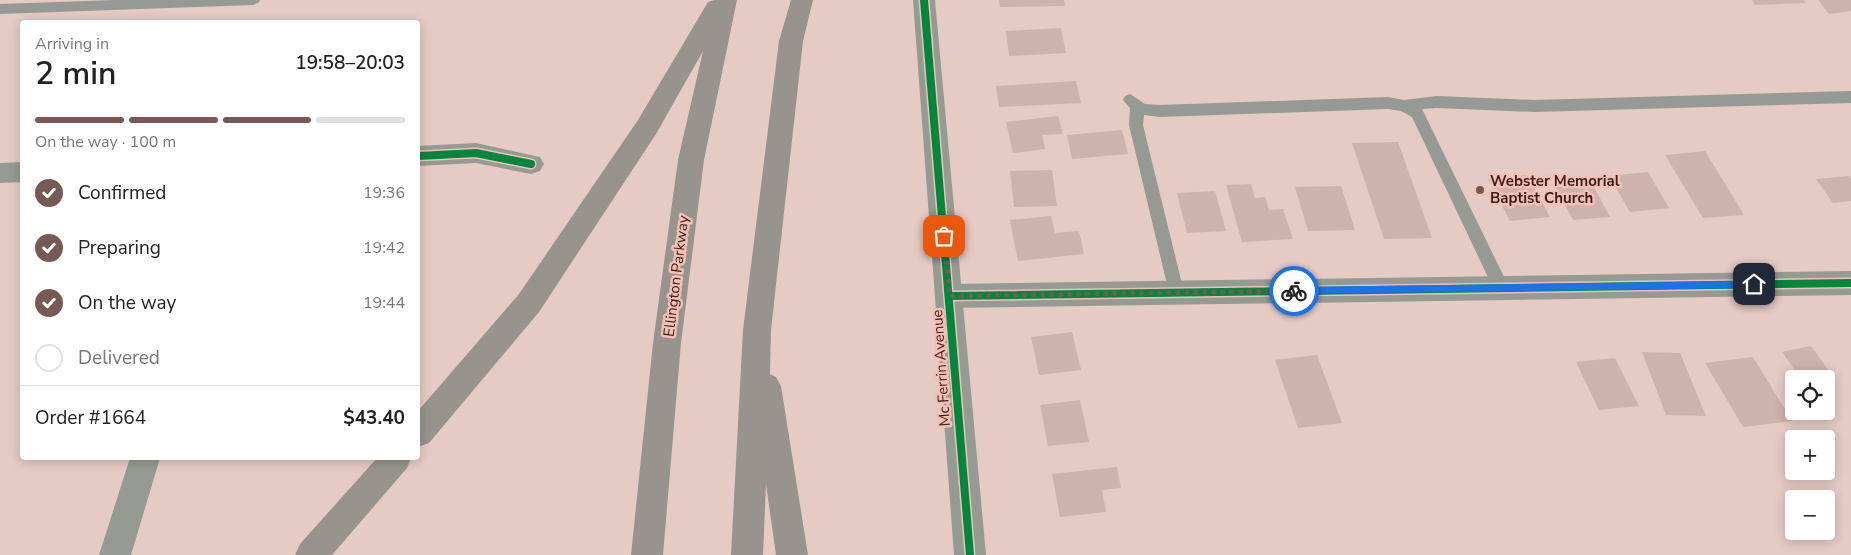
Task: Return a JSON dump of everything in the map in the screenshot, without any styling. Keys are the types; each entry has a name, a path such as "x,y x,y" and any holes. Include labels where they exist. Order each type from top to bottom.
{"highway":[{"path":"420,431 529,303 647,127 720,0"},
{"name":"Ellington Parkway","path":"647,555 667,343 691,160 726,0"},
{"path":"747,555 757,330 791,41 802,0"},
{"path":"757,330 792,555"},
{"path":"311,555 394,460"}],"street":[{"name":"Mc Ferrin Avenue","path":"924,0 970,555"},
{"path":"420,156 476,153 530,164"},
{"path":"0,173 20,172"},
{"path":"950,296 1851,283"},
{"path":"115,555 144,460"}],"lane":[{"path":"0,9 253,0"},
{"path":"1134,103 1142,109 1160,111 1388,103 1404,106 1437,102 1554,105 1723,102 1851,97"},
{"path":"1134,103 1136,125 1176,292"},
{"path":"1404,106 1417,114 1502,288"}],"building":[{"path":"999,0 1064,0 1065,6 1000,7"},
{"path":"1752,0 1804,0 1806,3 1755,5"},
{"path":"1818,0 1851,0 1851,11 1829,14"},
{"path":"1061,28 1066,53 1009,56 1006,31"},
{"path":"1076,81 1081,103 999,107 996,86"},
{"path":"1058,116 1063,134 1042,135 1045,149 1013,153 1006,122"},
{"path":"1122,130 1128,154 1072,159 1067,135"},
{"path":"1398,142 1432,238 1384,239 1352,143"},
{"path":"1705,151 1744,215 1703,218 1665,155"},
{"path":"1052,170 1057,206 1014,207 1010,171"},
{"path":"1648,172 1669,208 1630,212 1609,176"},
{"path":"1527,175 1550,217 1510,221 1488,179"},
{"path":"1849,176 1851,179 1851,201 1833,203 1816,179"},
{"path":"1589,178 1610,217 1573,220 1552,181"},
{"path":"1251,184 1255,198 1265,197 1269,210 1283,209 1293,239 1242,242 1226,185"},
{"path":"1341,186 1355,230 1308,231 1295,187"},
{"path":"1215,191 1226,231 1187,233 1177,193"},
{"path":"1051,216 1055,233 1079,231 1084,254 1018,261 1010,220"},
{"path":"1072,332 1081,370 1039,375 1031,337"},
{"path":"1811,346 1828,370 1795,370 1782,352"},
{"path":"1642,352 1680,353 1706,416 1666,415"},
{"path":"1317,355 1342,423 1298,428 1275,360"},
{"path":"1753,357 1785,410 1785,420 1792,421 1743,427 1705,363"},
{"path":"1615,358 1639,406 1599,410 1576,362"},
{"path":"1080,400 1089,442 1048,446 1040,405"},
{"path":"1117,467 1121,488 1102,490 1106,512 1060,517 1052,474"}],"cycle path":[{"path":"924,0 970,555"},
{"path":"420,156 476,153 531,164"},
{"path":"950,296 1851,283"}],"way so far":[{"path":"944,236 950,296 1294,291"}],"place":[{"name":"Webster Memorial Baptist Church","path":"1480,190"}],"route":[{"path":"1294,291 1754,284"}]}
